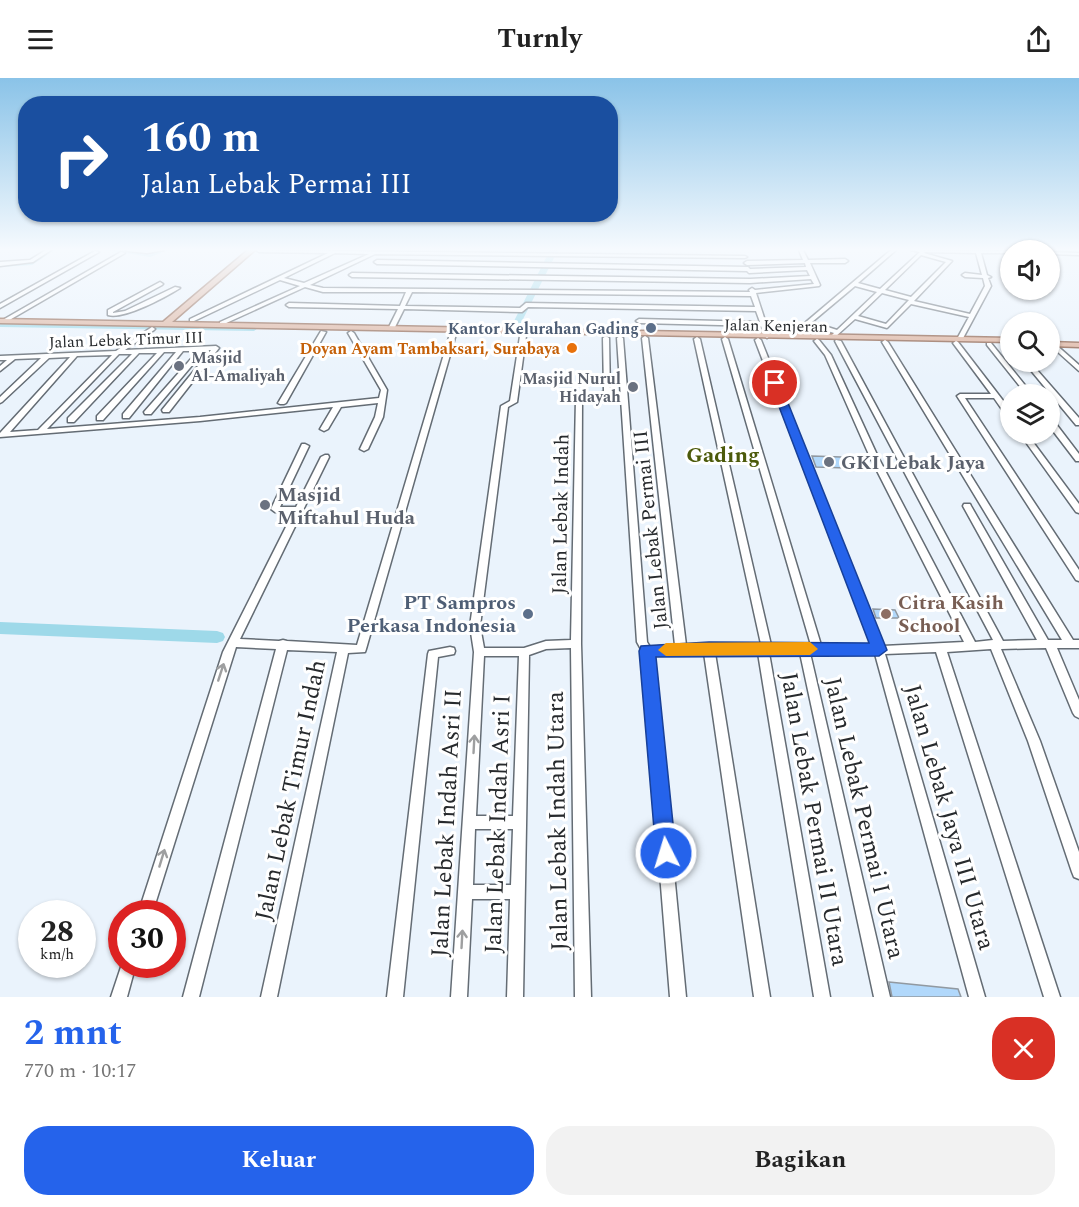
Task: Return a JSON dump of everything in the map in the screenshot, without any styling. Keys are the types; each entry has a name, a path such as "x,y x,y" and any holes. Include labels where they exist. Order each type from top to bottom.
{"main road":[{"path":"142,322 165,318 179,311 202,293"},
{"path":"167,327 210,293"},
{"path":"192,309 196,321"},
{"path":"167,327 179,311"},
{"name":"Jalan Kenjeran","path":"96,325 142,322 167,327 196,321 672,336 759,342 817,341 836,337 885,342 1000,343"},
{"name":"Jalan Kenjeran","path":"1,323 351,333 606,338 643,336"},
{"name":"Jalan Kenjeran","path":"684,337 836,337 1000,342"},
{"path":"1060,343 1079,343"}],"street":[{"path":"0,306 24,293"},
{"path":"1,323 54,293"},
{"path":"96,325 124,303 143,293"},
{"path":"111,313 126,313 167,293"},
{"path":"196,321 253,293"},
{"path":"222,323 286,293"},
{"path":"392,327 409,293"},
{"path":"461,293 529,293"},
{"name":"Jalan Lebak Permai III","path":"627,293 643,336 681,649 647,651"},
{"path":"739,293 753,293 767,336"},
{"path":"844,293 808,323 836,337 997,644 1034,741 1079,872"},
{"path":"836,337 881,293"},
{"path":"888,293 972,316"},
{"path":"856,317 887,326 919,293"},
{"path":"984,293 958,341 1000,401"},
{"path":"124,303 140,306"},
{"path":"289,305 523,310 527,305 757,309"},
{"path":"639,321 762,324"},
{"path":"40,432 117,353 167,327"},
{"path":"282,403 323,332"},
{"path":"351,333 384,389 383,400 364,449"},
{"name":"Jalan Lebak Timur Indah","path":"269,997 343,648 362,648 453,334"},
{"name":"Jalan Lebak Indah Asri II","path":"459,997 479,652 475,626 483,554 505,406 513,402 523,336"},
{"name":"Jalan Lebak Indah","path":"576,644 579,398 608,394 606,338"},
{"path":"620,338 642,642 647,651 678,997"},
{"name":"Jalan Lebak Permai II Utara","path":"697,339 765,648 822,997"},
{"path":"724,339 817,649"},
{"path":"817,341 828,356 874,457 972,645"},
{"name":"Jalan Lebak Jaya III Utara","path":"759,342 879,650 977,997"},
{"path":"885,342 1074,644"},
{"path":"989,344 1021,384"},
{"name":"Jalan Lebak Timur III","path":"0,358 216,348 166,410"},
{"path":"148,412 202,350"},
{"path":"126,416 180,351"},
{"path":"1060,351 1079,369"},
{"path":"71,420 137,352"},
{"path":"100,418 161,352"},
{"path":"2,435 76,354"},
{"path":"0,401 47,356"},
{"path":"0,369 14,357"},
{"path":"1036,372 1079,423"},
{"path":"996,396 960,396 1079,578"},
{"path":"2,435 383,400"},
{"path":"324,429 338,405"},
{"path":"313,419 316,407"},
{"path":"1060,435 1079,459"},
{"path":"1031,444 1079,510"},
{"path":"297,510 274,509 305,446"},
{"path":"149,900 193,756 232,643 325,457"},
{"path":"967,506 1047,644 1079,713"},
{"path":"232,643 343,648"},
{"path":"191,997 283,644"},
{"path":"479,652 524,652 546,645 576,644"},
{"name":"Jalan Lebak Indah Utara","path":"576,644 583,997"},
{"path":"681,649 879,650 997,644 1074,644"},
{"path":"709,648 762,997"},
{"path":"940,648 1052,997"},
{"name":"Jalan Lebak Permai I Utara","path":"804,649 882,997"},
{"path":"395,997 433,654 450,651"},
{"name":"Jalan Lebak Indah Asri I","path":"515,997 524,652"},
{"path":"469,822 519,823"},
{"path":"465,892 518,892"},
{"path":"119,997 125,978"}],"building":[{"name":"GKI Lebak Jaya","path":"812,456 841,457 846,468 816,467"},
{"name":"Citra Kasih School","path":"873,609 895,610 899,618 876,618"},
{"path":"889,982 958,989 961,997 892,997"}],"waterway":[{"path":"498,332 514,329 532,293"},
{"path":"0,324 254,328"},
{"path":"0,628 217,637"}],"slow traffic":[{"path":"666,650 810,649"}],"place":[{"name":"Kantor Kelurahan Gading","path":"651,328"},
{"name":"Doyan Ayam Tambaksari, Surabaya","path":"572,348"},
{"name":"Masjid Al-Amaliyah","path":"179,366"},
{"name":"Masjid Nurul Hidayah","path":"633,387"},
{"name":"GKI Lebak Jaya","path":"829,462"},
{"name":"Masjid Miftahul Huda","path":"265,505"},
{"name":"PT Sampros Perkasa Indonesia","path":"528,614"},
{"name":"Citra Kasih School","path":"886,614"}],"district":[{"name":"Gading","path":"723,454"}],"route":[{"path":"666,853 647,651 709,648 879,650 775,383"}]}
